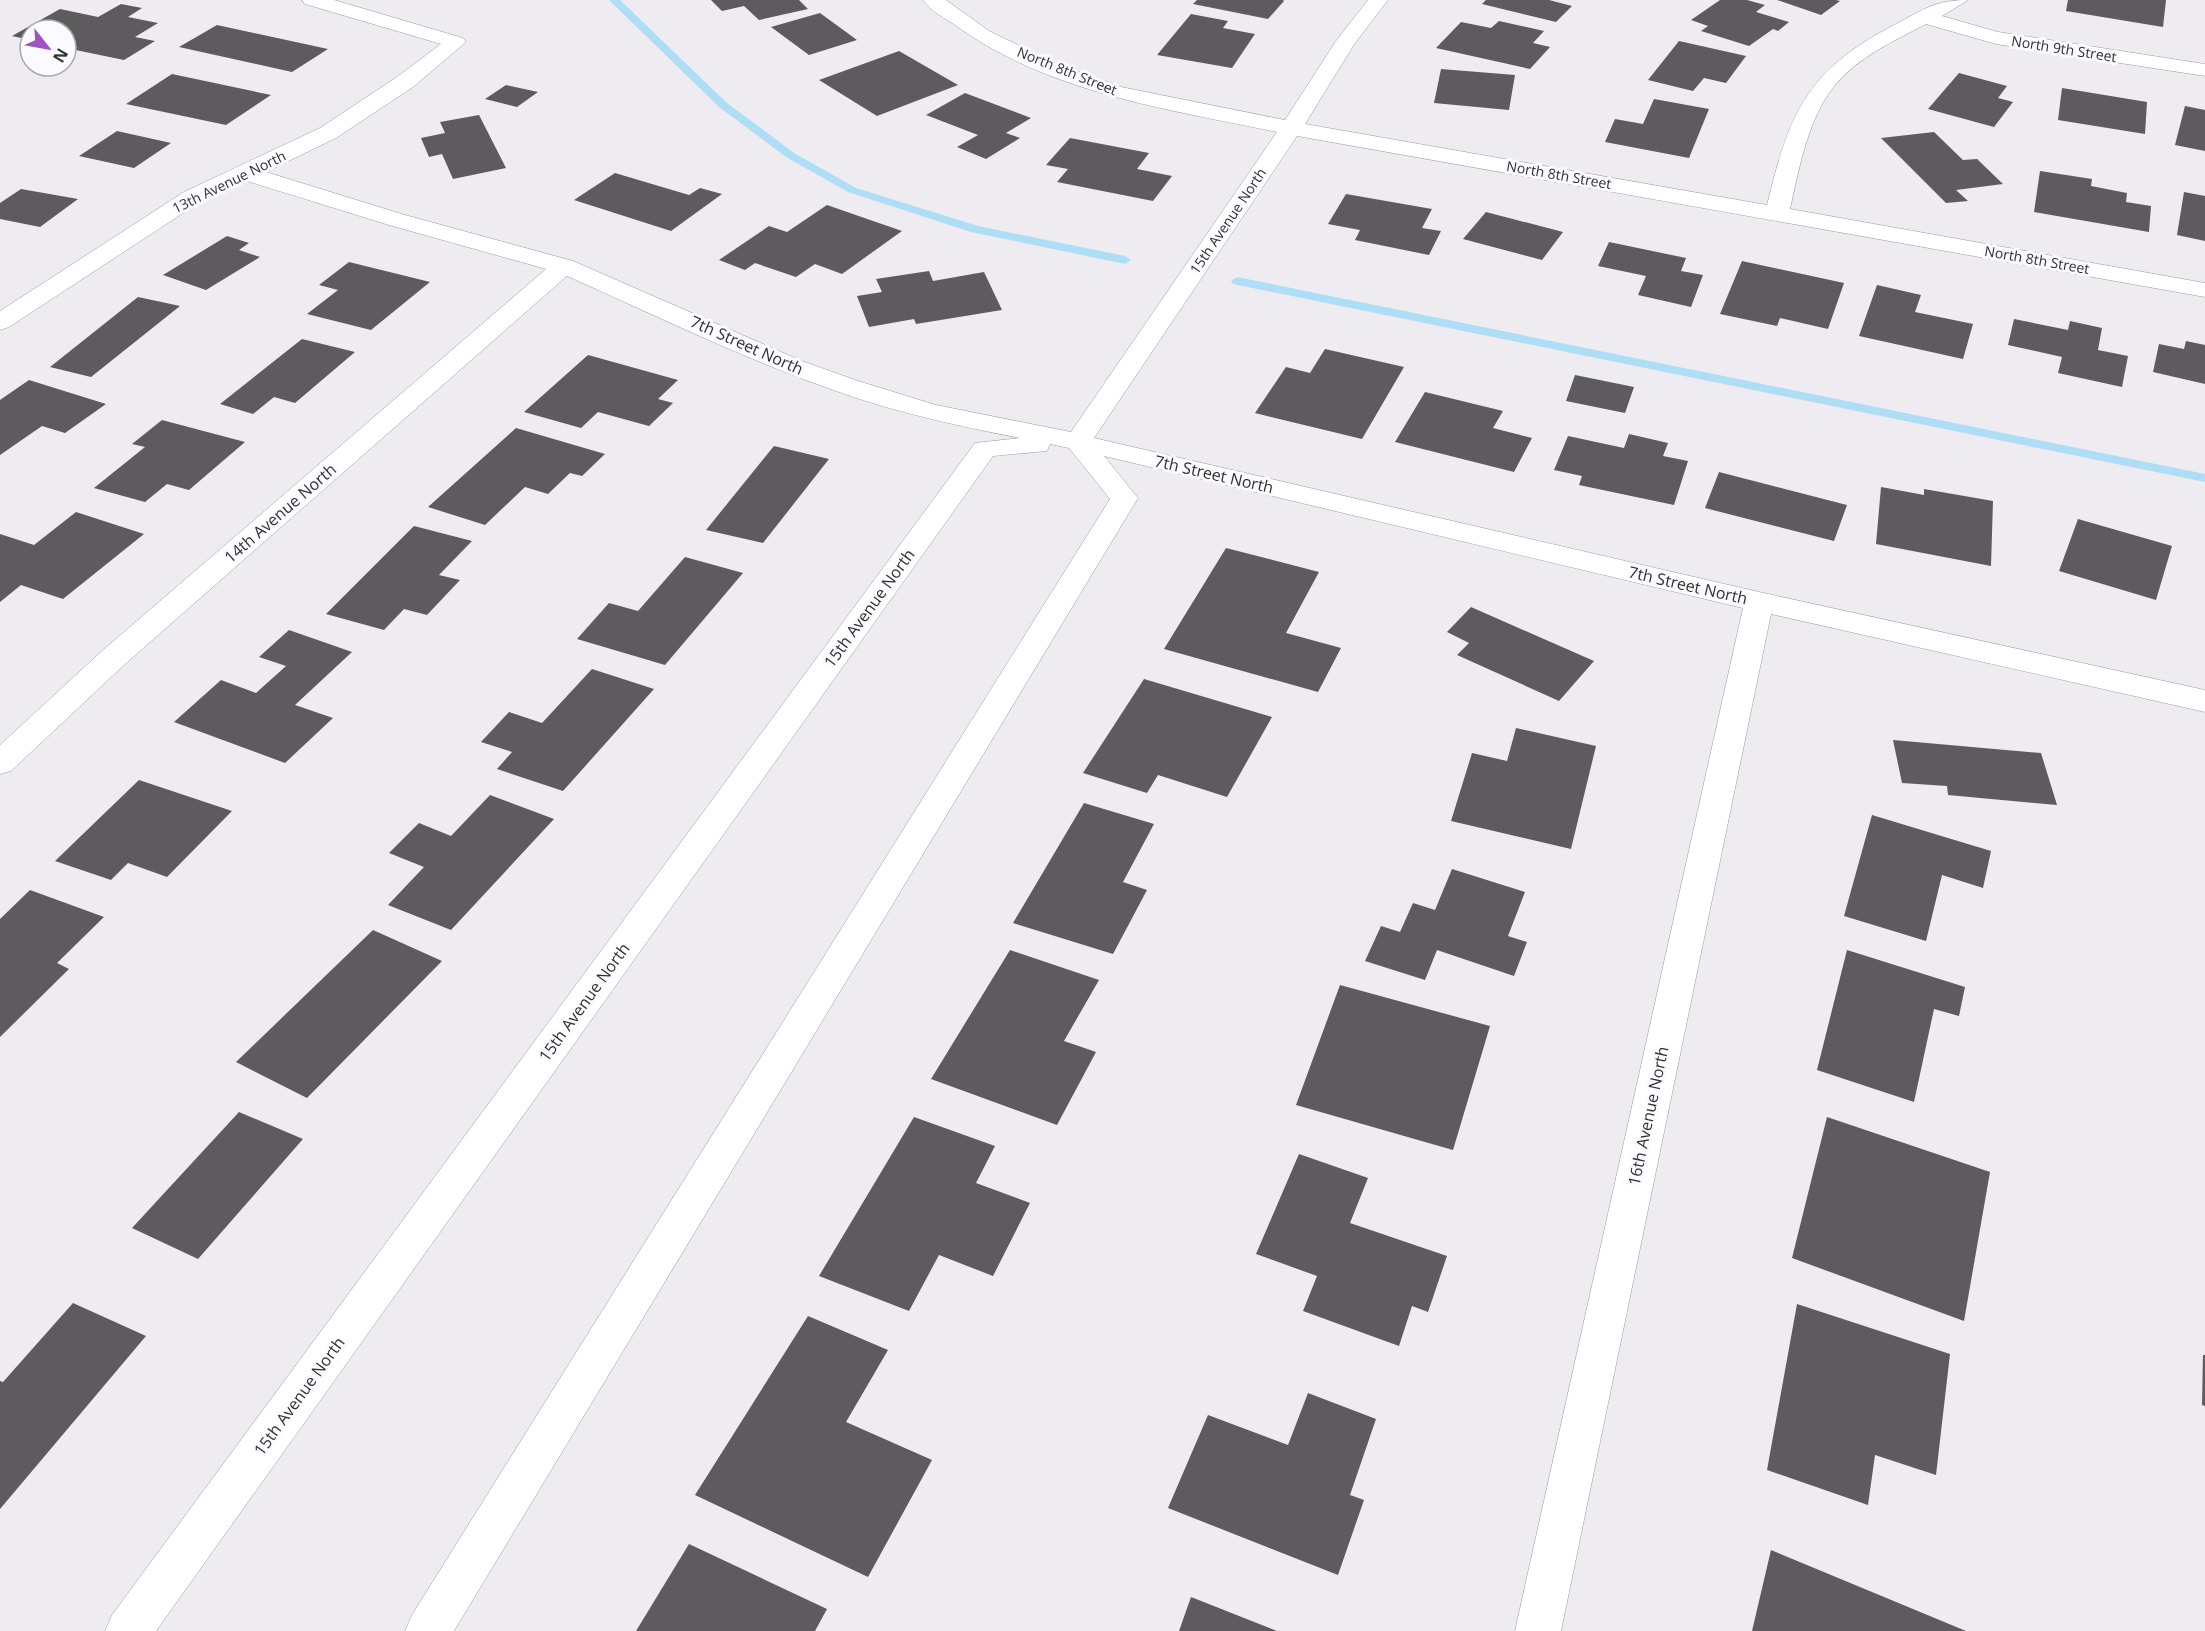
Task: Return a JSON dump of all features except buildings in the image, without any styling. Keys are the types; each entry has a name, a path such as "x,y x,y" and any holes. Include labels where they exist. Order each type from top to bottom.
{"street":[{"name":"13th Avenue North","path":"0,321 192,197 328,133 405,82 456,42 312,0"},
{"name":"North 8th Street","path":"933,0 982,35 1046,66 1115,92 1291,128 2205,290"},
{"name":"15th Avenue North","path":"128,1631 985,449 1078,442 1291,128 1346,41 1378,0"},
{"path":"1777,213 1786,174 1814,102 1828,80 1852,60 1958,0"},
{"name":"North 9th Street","path":"1926,18 1996,38 2205,70"},
{"name":"7th Street North","path":"246,173 397,220 564,266 793,366 849,387 931,412 1078,442 1759,602 2205,701"},
{"name":"14th Avenue North","path":"0,763 113,658 564,266"},
{"path":"428,1631 1124,498 1078,442"},
{"name":"16th Avenue North","path":"1538,1631 1759,602"}],"waterway":[{"path":"614,0 723,105 790,155 852,190 975,229 1125,260"},
{"path":"1237,281 2205,478"}]}
